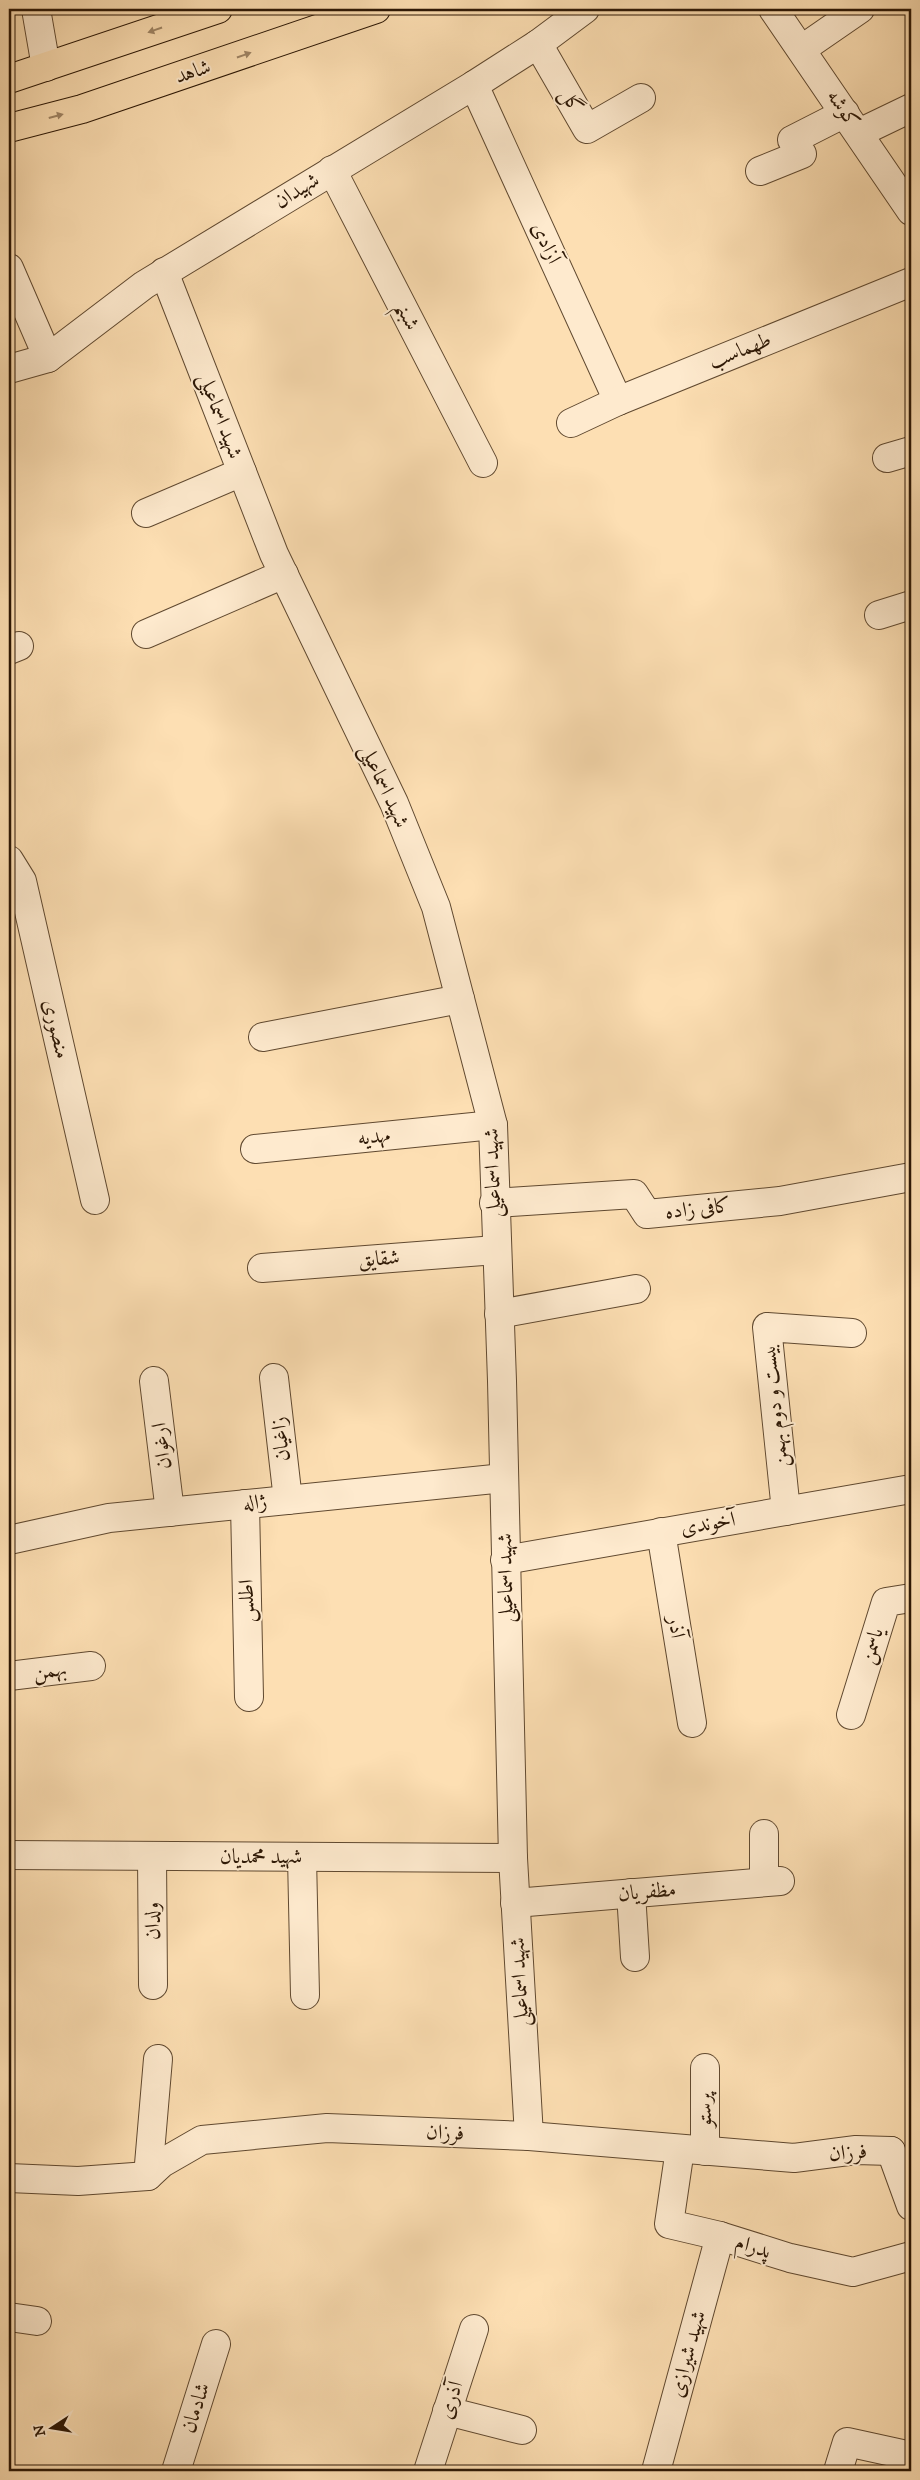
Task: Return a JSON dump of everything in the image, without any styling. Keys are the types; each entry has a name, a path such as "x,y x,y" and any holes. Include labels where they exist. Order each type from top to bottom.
{"main road":[{"path":"9,79 218,9"},
{"name":"شاهد","path":"9,128 82,109 376,9"}],"street":[{"path":"36,9 46,67"},
{"name":"شهیدان","path":"9,370 48,358 164,272 474,86 538,44 585,9"},
{"name":"کوشه","path":"772,9 802,49 911,211"},
{"path":"802,49 860,9"},
{"name":"گل","path":"538,44 587,129 641,98"},
{"name":"آزادی","path":"474,86 618,401"},
{"path":"760,171 802,154 792,140 911,108"},
{"name":"شبنم","path":"332,170 483,463"},
{"path":"9,268 48,358"},
{"name":"شهید اسماعیلی","path":"164,272 284,574 394,803 436,907 493,1125 513,1858 528,2136"},
{"name":"طهماسب","path":"571,423 618,401 911,282"},
{"path":"146,513 242,472"},
{"path":"146,634 284,574"},
{"path":"880,615 911,605"},
{"name":"منصوری","path":"9,860 22,881 96,1200"},
{"path":"263,1036 460,999"},
{"name":"مهدیه","path":"255,1149 493,1125"},
{"name":"کافی زاده","path":"494,1203 634,1194 648,1214 780,1201 911,1177"},
{"name":"شقایق","path":"262,1268 496,1250"},
{"path":"499,1314 636,1289"},
{"name":"بیست و دوم بهمن","path":"786,1510 767,1327 852,1333"},
{"name":"زاغیان","path":"274,1378 288,1500"},
{"name":"ارغوان","path":"154,1380 170,1512"},
{"name":"ژاله","path":"9,1540 109,1518 504,1478"},
{"name":"آخوندی","path":"505,1560 911,1489"},
{"name":"اطلس","path":"245,1504 249,1697"},
{"name":"آذر","path":"661,1532 692,1723"},
{"name":"یاسمن","path":"851,1715 886,1602 911,1598"},
{"name":"بهمن","path":"9,1676 91,1666"},
{"name":"مظفریان","path":"515,1903 772,1882 764,1834"},
{"name":"شهید محمدیان","path":"9,1855 513,1858"},
{"name":"ولدان","path":"152,1856 153,1985"},
{"path":"302,1857 305,1995"},
{"path":"631,1893 635,1956"},
{"path":"10,2184 148,2176 158,2059"},
{"name":"پرستو","path":"692,2150 705,2068"},
{"name":"فرزان","path":"148,2176 162,2163 202,2140 327,2128 528,2136 794,2158 856,2150 901,2160"},
{"name":"پدرام","path":"692,2150 669,2224 720,2236 790,2258 853,2272 911,2256"},
{"path":"901,2160 911,2206"},
{"name":"شهید شیرازی","path":"656,2471 720,2236"},
{"path":"9,2317 37,2321"},
{"name":"آذری","path":"428,2471 474,2329"},
{"name":"شادمان","path":"176,2471 216,2344"},
{"path":"447,2411 522,2430"},
{"path":"838,2471 847,2442 911,2456"}]}
